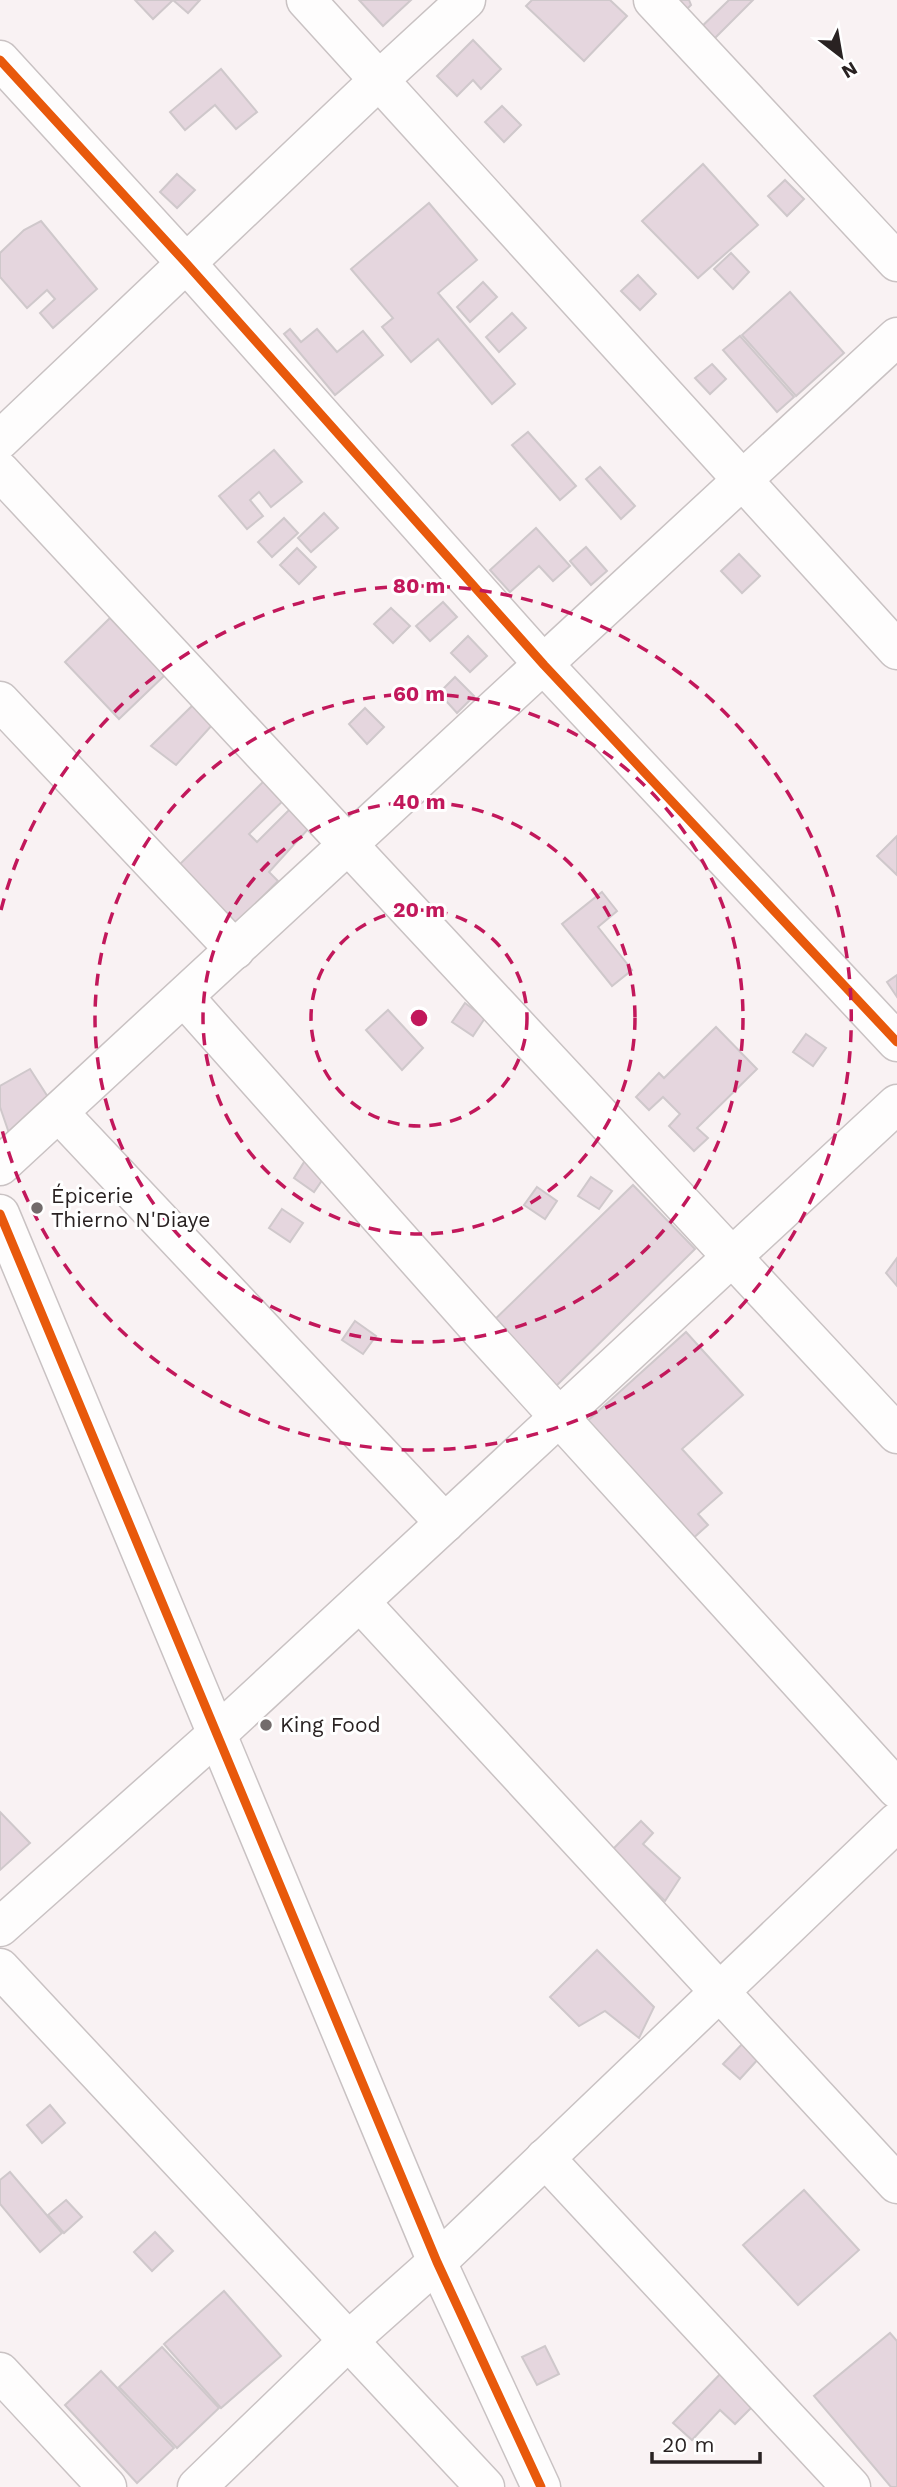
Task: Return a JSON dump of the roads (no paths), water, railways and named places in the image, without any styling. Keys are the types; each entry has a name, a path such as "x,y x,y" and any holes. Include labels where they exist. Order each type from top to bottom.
{"street":[{"path":"306,0 897,650"},
{"path":"0,440 466,0"},
{"path":"653,0 897,262"},
{"path":"0,60 186,263 544,665 897,1042"},
{"path":"0,1166 897,337"},
{"path":"0,471 897,1434"},
{"path":"0,701 235,950"},
{"path":"184,997 559,1417 897,1788"},
{"path":"0,1927 217,1734 897,1104"},
{"path":"59,1114 445,1523"},
{"path":"0,1214 437,2262 541,2487"},
{"path":"360,1602 897,2184"},
{"path":"197,2487 347,2342 437,2262 897,1822"},
{"path":"0,1968 485,2487"},
{"path":"545,2158 851,2487"},
{"path":"0,2372 107,2487"}],"place":[{"name":"Épicerie Thierno N'Diaye","path":"37,1208"},
{"name":"King Food","path":"266,1725"}]}
